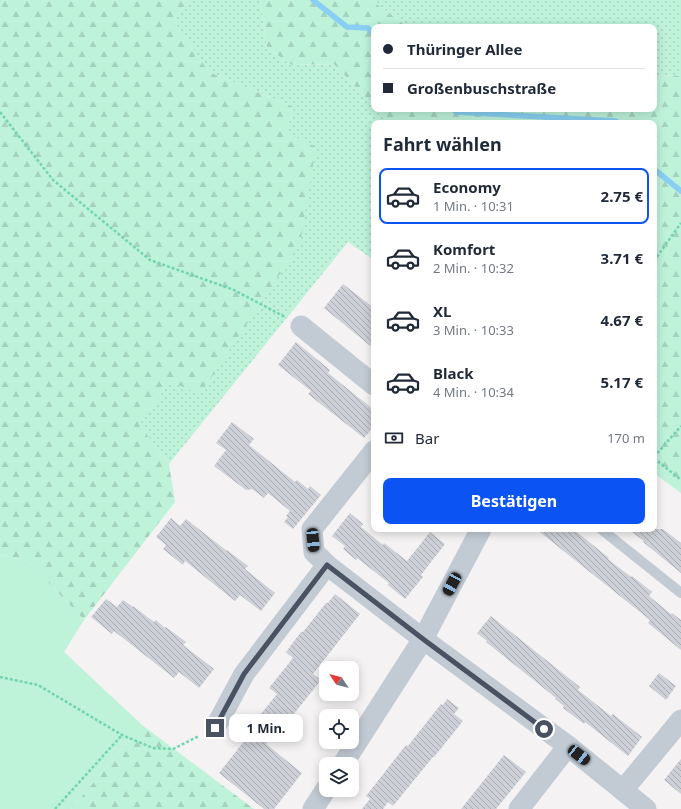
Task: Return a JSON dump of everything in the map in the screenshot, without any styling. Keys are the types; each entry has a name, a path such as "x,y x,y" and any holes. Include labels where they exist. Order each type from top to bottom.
{"street":[{"path":"302,326 371,383"},
{"path":"371,455 312,529 314,552 327,565 423,639 568,746 646,809"},
{"path":"347,757 423,639 479,532"},
{"path":"215,728 244,674 327,565"},
{"path":"623,790 681,720"},
{"path":"519,809 568,746"},
{"path":"313,809 321,797"}],"lane":[{"path":"605,532 681,593"}],"path":[{"path":"0,112 53,180 150,260 234,290 302,326"},
{"path":"657,257 681,223"},
{"path":"657,454 681,426"},
{"path":"657,460 681,480"},
{"path":"0,677 38,685 122,735 153,748 173,749 215,728"},
{"path":"55,809 122,735"}],"green space":[{"path":"0,0 188,0 174,21 209,72 294,107 286,132 316,147 300,244 200,394 170,382 139,424 169,464 175,502 84,620 29,562 0,554"},
{"path":"188,0 260,0 267,48 292,65 334,64 371,104 371,112 379,112 386,120 371,120 371,258 348,242 169,464 139,424 170,382 201,393 294,107 209,72 174,21"},
{"path":"260,0 371,0 404,24 371,24 371,104 334,64 292,65 267,48"},
{"path":"371,0 681,0 681,76 657,75 657,24 404,24"},
{"path":"657,75 681,76 681,493 657,475 657,120 386,120 379,112 657,112"},
{"path":"0,554 29,562 84,620 64,652 142,725 71,809 0,809"},
{"path":"142,725 254,809 71,809"}],"building":[{"path":"343,284 371,306 371,347 324,308"},
{"path":"296,342 330,370 328,373 371,408 371,430 364,438 308,394 311,391 278,365"},
{"path":"232,422 254,439 249,445 295,482 297,480 308,489 310,486 321,495 293,529 284,522 290,511 268,493 264,498 252,489 246,490 214,466 226,450 216,443"},
{"path":"350,513 363,524 361,527 383,545 384,543 407,561 430,532 445,544 421,575 423,577 405,599 388,585 389,583 343,549 345,546 332,536"},
{"path":"171,518 180,526 186,519 248,566 245,569 275,593 261,611 240,595 235,601 185,561 183,565 163,549 166,545 156,537"},
{"path":"657,529 663,529 681,543 681,573 643,542 644,541 632,532 657,532"},
{"path":"540,532 577,532 609,558 608,559 652,592 649,596 681,620 681,650 648,623 650,620"},
{"path":"335,594 360,614 323,661 319,661 319,666 313,674 319,678 319,682 289,720 287,718 266,744 302,773 274,809 264,809 219,773 256,726 253,724 277,694 269,688 293,658 286,652 301,632 303,632 326,603 328,603"},
{"path":"106,599 117,607 123,600 154,622 156,620 186,642 183,645 214,669 199,688 179,672 174,678 114,631 112,634 91,617"},
{"path":"491,616 580,687 578,690 611,716 613,714 642,737 628,756 585,722 584,724 563,708 564,706 555,699 556,698 486,642 487,641 477,633"},
{"path":"659,673 676,686 666,700 649,686"},
{"path":"447,699 459,708 454,714 463,721 393,806 388,802 383,809 362,809 370,799 366,796 406,745 408,746 441,704 443,705"},
{"path":"504,755 526,772 496,809 461,809"},
{"path":"681,759 681,794 664,780"}],"waterway":[{"path":"313,0 347,27 368,28 371,32"},
{"path":"456,112 598,120"},
{"path":"657,171 681,191"}],"route":[{"path":"215,728 244,674 327,565 544,729"}]}
